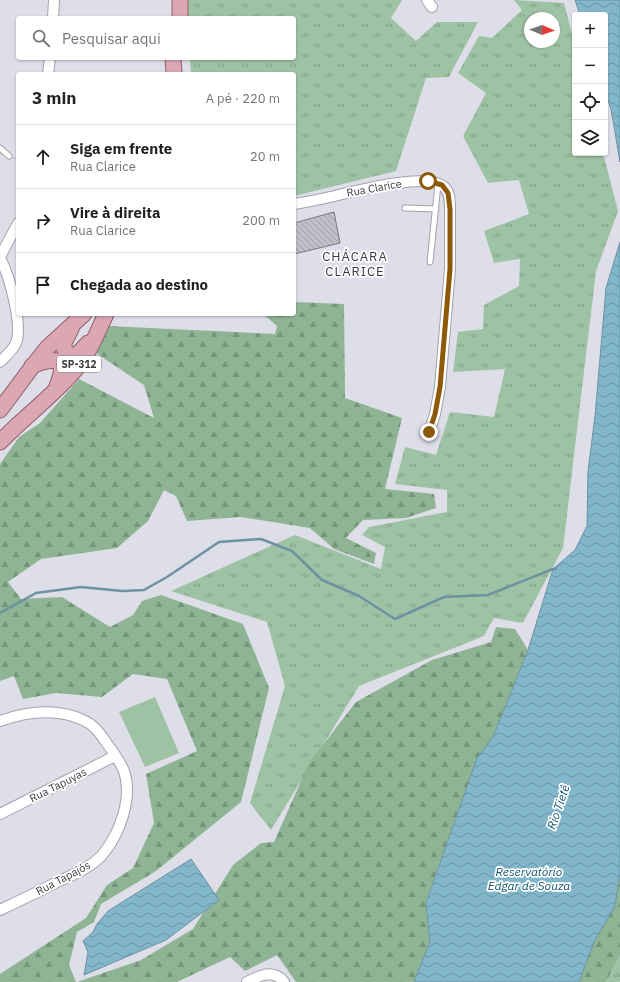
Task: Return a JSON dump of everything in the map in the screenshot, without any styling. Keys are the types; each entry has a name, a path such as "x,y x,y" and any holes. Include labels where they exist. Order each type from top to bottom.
{"main road":[{"path":"170,0 170,16"},
{"path":"180,0 180,16"},
{"path":"172,60 174,72"},
{"path":"182,60 184,72"},
{"name":"SP-312","path":"0,442 76,369 90,347 105,316"},
{"path":"79,319 63,345 66,352 70,355 77,354 95,335"},
{"name":"SP-312","path":"2,403 47,348 79,319"},
{"path":"32,367 48,361 59,363 63,370 56,389"}],"street":[{"path":"53,16 54,0"},
{"path":"48,72 50,60"},
{"name":"Rua Clarice","path":"296,204 396,183 428,181 438,183"},
{"path":"429,432 435,414 440,387 450,269 450,200 446,189 438,183"},
{"path":"16,227 0,257 4,264 16,312"},
{"path":"0,362 16,344 18,334 17,316"},
{"name":"Rua Tapajós","path":"0,721 24,714 59,713 84,720 100,733 124,771 126,783 124,816 112,843 102,855 85,868 0,910"},
{"name":"Rua Tapuyas","path":"0,814 115,756"},
{"path":"248,982 260,975 268,974 275,975 281,978 284,982"}],"lane":[{"path":"0,148 9,156"},
{"path":"430,262 438,183"},
{"path":"405,208 436,209"}],"green space":[{"path":"187,0 402,0 391,18 416,41 437,22 478,22 449,77 426,78 396,171 296,196 296,72 191,72 190,60 296,60 296,16 188,16"},
{"path":"514,0 564,3 572,34 572,156 604,156 618,211 596,271 563,548 523,623 494,618 484,636 359,686 271,830 250,803 285,686 267,622 171,591 295,535 381,569 385,547 362,535 369,527 447,512 447,490 395,484 405,447 436,455 450,412 494,417 505,369 453,372 458,332 483,329 484,305 519,286 520,259 494,263 484,231 529,214 519,180 488,183 463,136 486,93 458,73 479,36 492,38 522,10"},
{"path":"296,302 344,304 345,398 402,418 385,489 434,494 436,508 406,518 363,520 346,538 376,553 374,564 334,549 310,528 241,517 187,521 176,496 164,490 148,521 117,548 41,559 8,582 21,599 62,597 110,627 133,615 142,601 161,595 243,624 269,688 241,802 156,871 101,904 94,922 77,932 69,965 76,982 0,982 0,974 86,918 107,885 133,868 154,823 146,774 197,751 167,679 133,674 102,697 56,693 23,699 14,676 0,681 0,464 19,437 40,423 79,379 154,418 144,385 96,353 108,326 275,334 277,326 265,316 296,316"},
{"path":"496,627 515,629 528,650 493,737 477,758 426,902 430,942 414,982 296,982 277,955 245,971 230,957 177,982 77,982 141,960 193,929 233,865 261,843 274,842 309,763 356,702 432,660 491,642"},
{"path":"155,697 179,753 145,767 119,712"},
{"path":"620,873 620,955 606,982 579,982 594,942 615,906"},
{"path":"620,955 620,982 606,982"}],"water":[{"path":"575,0 620,0 620,162 611,109 608,100 608,12 579,12"},
{"name":"Reservatório Edgar de Souza","path":"620,242 620,873 615,906 594,942 579,982 414,982 430,942 426,903 477,758 493,737 528,650 553,569 575,550 587,526 588,471 595,416 606,288"},
{"path":"191,859 219,900 166,940 84,975 88,952 83,941 93,932 97,924 108,911"}],"building":[{"path":"334,212 340,243 296,254 296,222"}],"waterway":[{"path":"0,613 36,593 81,587 122,591 144,590 167,577 219,542 261,539 292,551 322,580 359,596 395,619 444,597 488,595 556,569"}],"district":[{"name":"CHÁCARA CLARICE","path":"355,264"}],"route":[{"path":"428,181 442,185 446,189 450,200 450,269 440,387 438,403 429,432"}],"water label":[{"name":"Rio Tietê","path":"558,807"}]}
